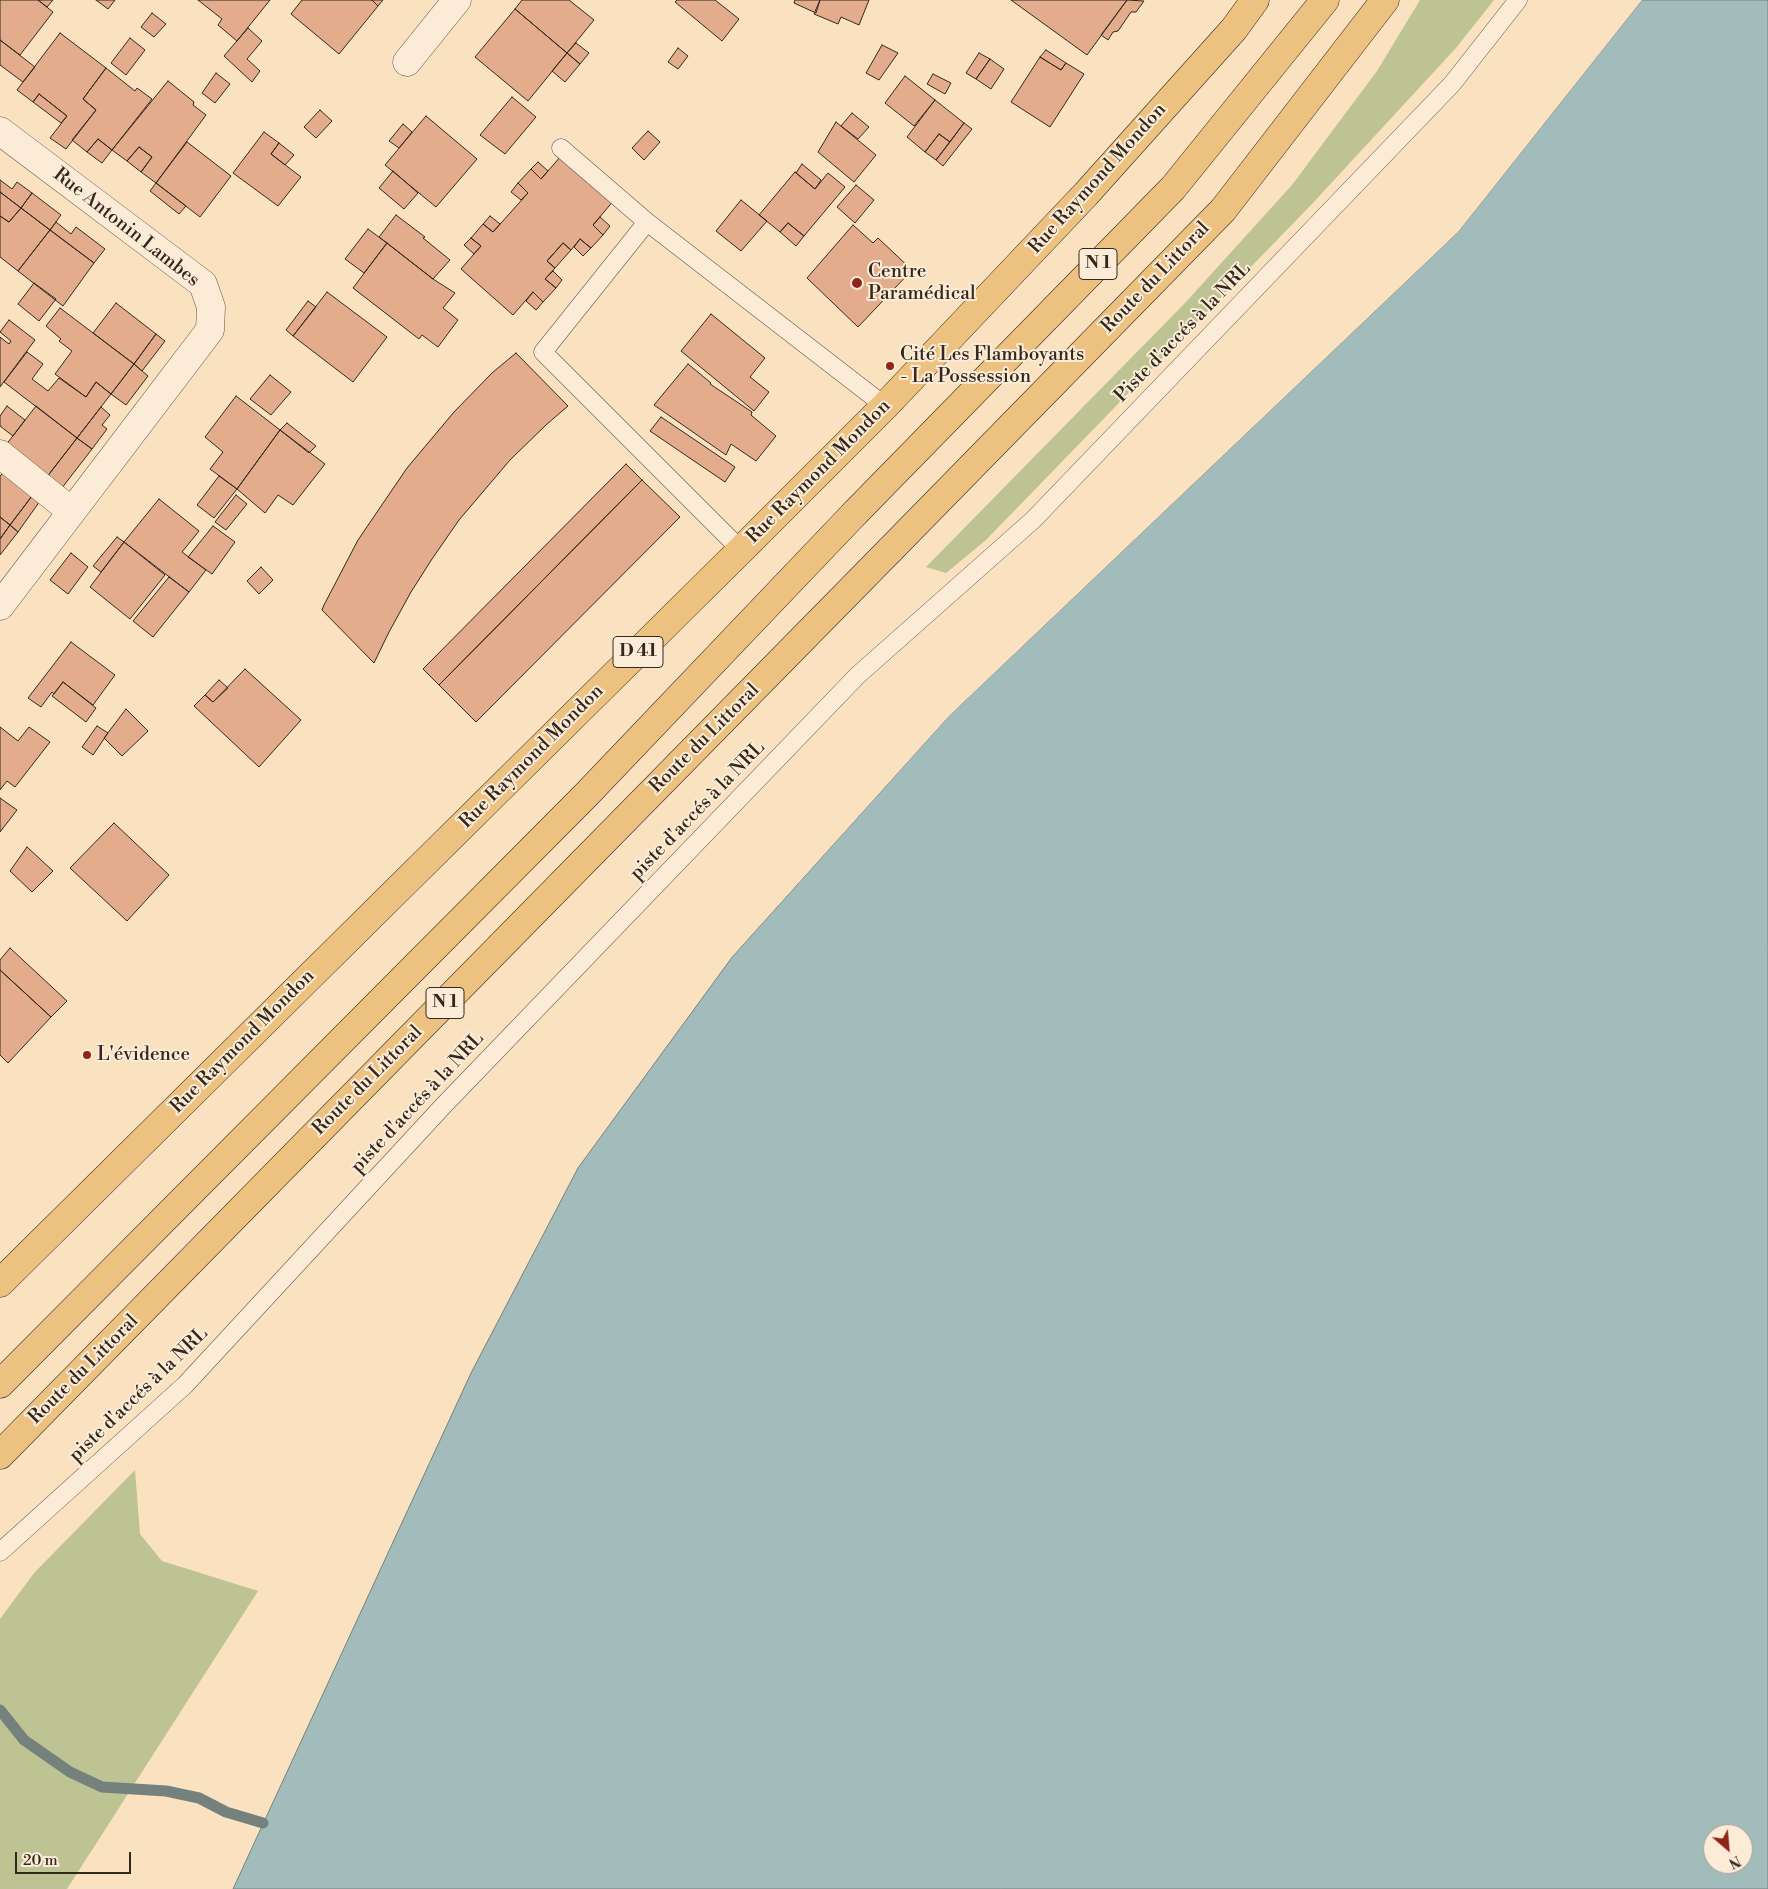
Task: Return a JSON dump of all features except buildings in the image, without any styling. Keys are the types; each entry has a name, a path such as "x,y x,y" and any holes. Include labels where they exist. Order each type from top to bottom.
{"main road":[{"name":"Rue Raymond Mondon","path":"0,1283 741,550 884,406 1086,194 1234,29 1254,0"},
{"name":"N 1","path":"0,1384 586,795 855,513 1172,188 1325,0"},
{"name":"Route du Littoral","path":"0,1456 1223,210 1385,0"}],"street":[{"path":"407,62 457,0"},
{"name":"Rue Antonin Lambes","path":"0,131 202,284 212,308 210,330 0,606"},
{"path":"0,454 71,511"}],"lane":[{"name":"Piste d'accés à la NRL","path":"858,675 1033,520 1452,84 1518,0"},
{"path":"561,148 647,222 884,406"},
{"path":"647,222 543,352 741,550"},
{"name":"piste d'accés à la NRL","path":"0,1552 185,1385 444,1105 858,675"}],"green space":[{"path":"1420,0 1494,0 1456,48 1311,205 986,540 946,573 926,567 1185,303 1292,185 1377,71"},
{"path":"135,1470 140,1534 162,1561 258,1591 67,1889 0,1889 0,1619 34,1573"}],"water":[{"path":"1642,0 1768,0 1768,1889 233,1889 471,1373 578,1168 733,956 949,716 1458,232"}],"pier":[{"path":"1639,0 1642,0 1458,232 949,716 718,972 731,954 947,714 1456,231"}],"waterway":[{"path":"0,1710 24,1740 70,1772 102,1787 166,1791 199,1798 226,1812 263,1823"}],"place":[{"name":"Centre Paramédical","path":"857,283"},
{"name":"Cité Les Flamboyants - La Possession","path":"890,366"},
{"name":"L'évidence","path":"87,1055"}]}
